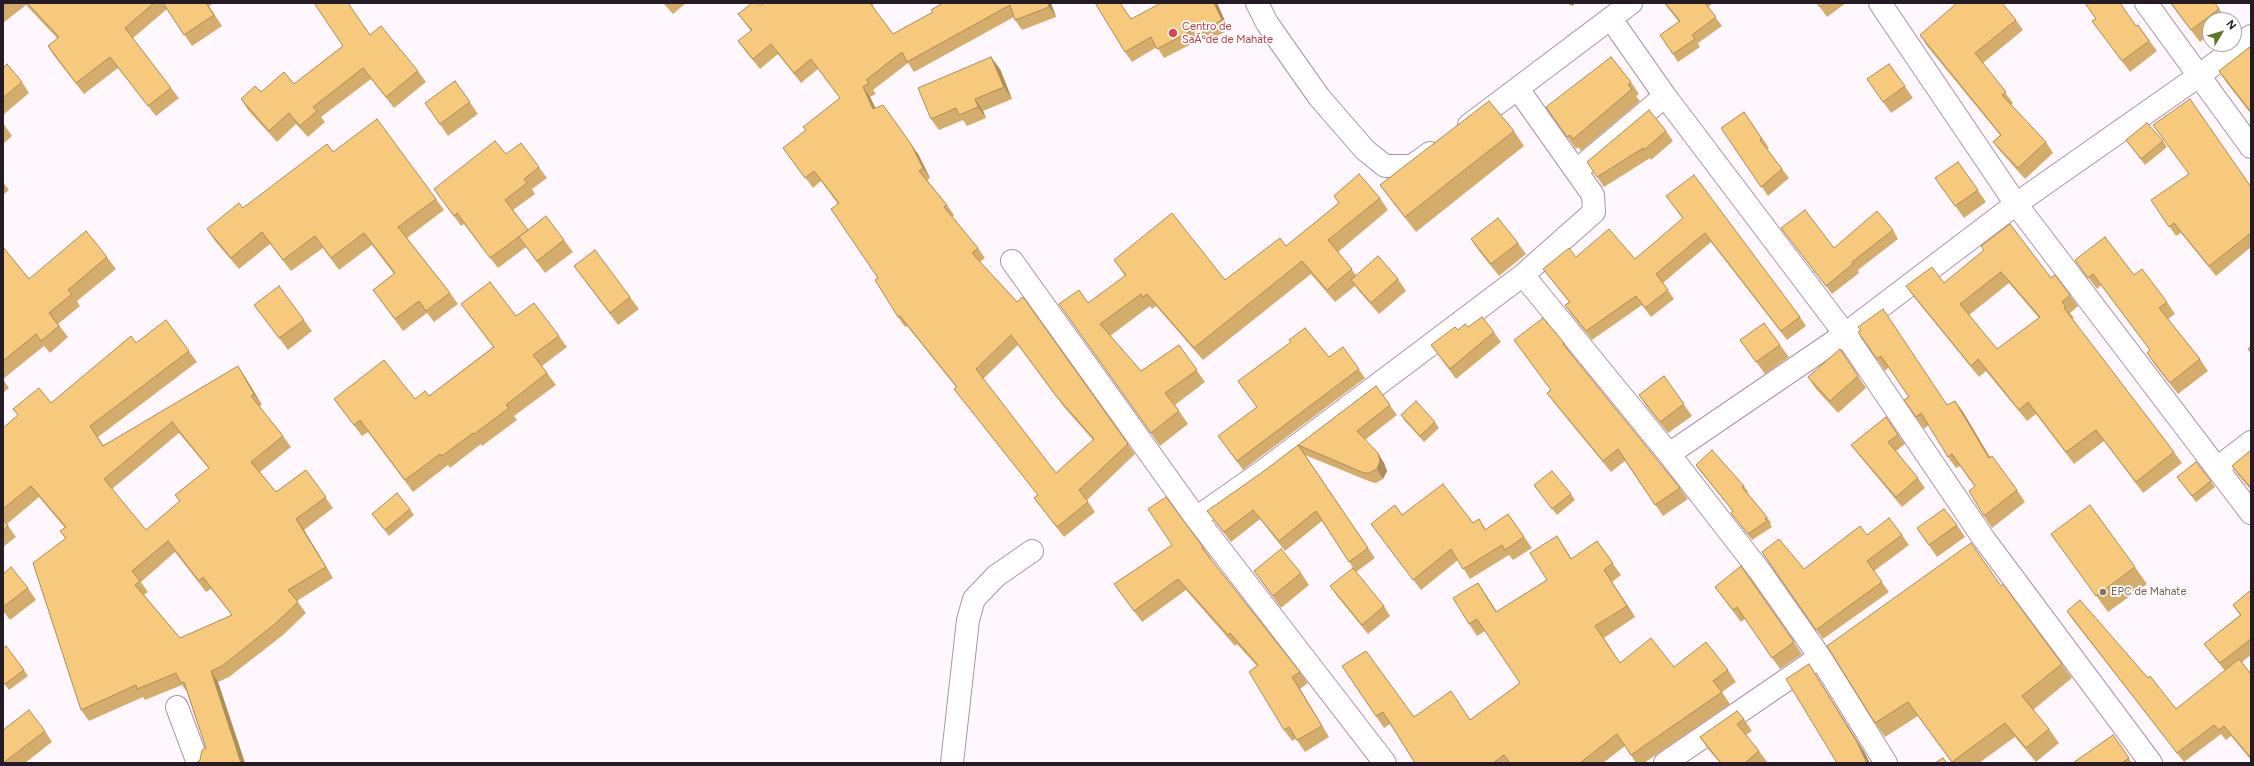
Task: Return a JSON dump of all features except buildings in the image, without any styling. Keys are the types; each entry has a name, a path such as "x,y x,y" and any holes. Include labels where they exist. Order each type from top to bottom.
{"street":[{"path":"1256,3 1267,23 1319,98 1365,150 1385,166 1412,166 1518,89 1631,3"},
{"path":"1880,3 2016,204 2251,514"},
{"path":"2146,3 2200,75 2251,147"},
{"path":"1611,19 1665,96 1845,334 1984,538 2151,763"},
{"path":"1669,454 1845,334 2016,204 2200,75 2251,36"},
{"path":"1196,518 1263,471 1523,276 1594,212 1594,195 1518,89"},
{"path":"1576,171 1665,96"},
{"path":"1012,261 1196,518 1385,763"},
{"path":"1523,276 1669,454 1759,570 1820,657 1886,763"},
{"path":"2217,468 2251,442"},
{"path":"1965,552 1984,538"},
{"path":"952,763 968,620 974,599 996,576 1032,551"},
{"path":"1665,763 1839,643"},
{"path":"177,707 198,763"}],"place":[{"name":"Centro de SaÃºde de Mahate","path":"1173,33"},
{"name":"EPC de Mahate","path":"2103,592"}]}
